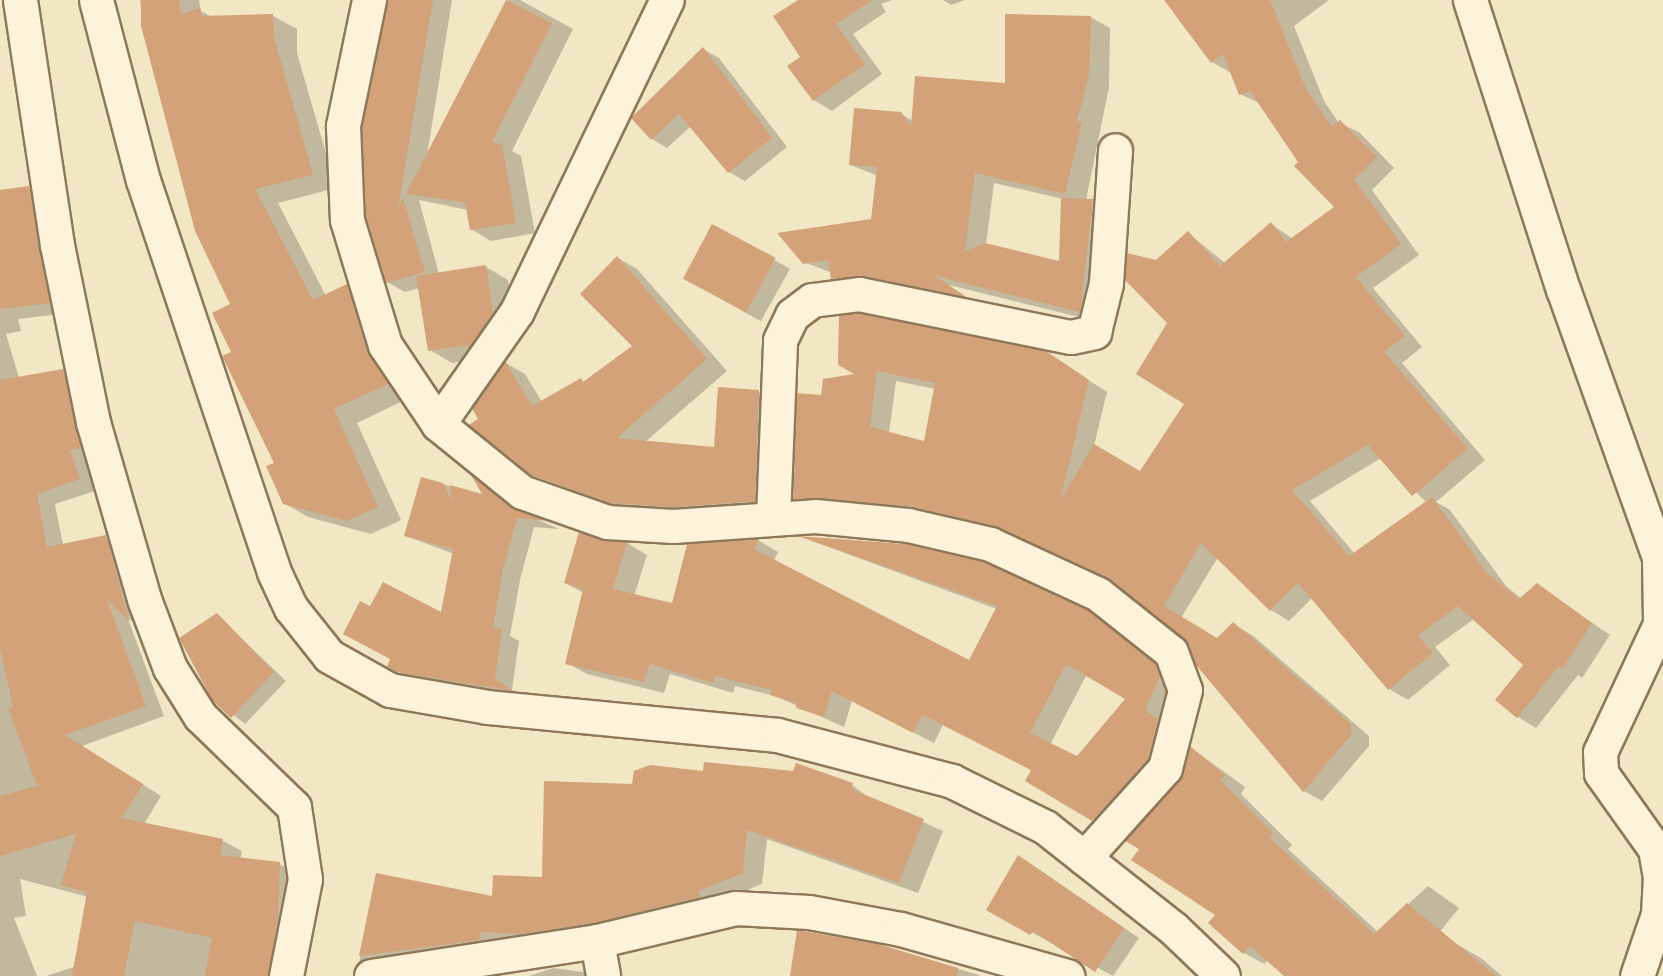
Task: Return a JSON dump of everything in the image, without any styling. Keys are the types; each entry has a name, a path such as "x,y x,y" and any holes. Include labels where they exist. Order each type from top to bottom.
{"street":[{"path":"20,0 57,245 93,422 144,599 170,668 200,716 294,807 305,879 286,976"},
{"path":"96,0 143,180 274,572 291,608 329,656 390,690 487,708 777,735 952,781 1045,827 1173,928 1223,976"},
{"path":"369,0 343,126 347,220 385,345 438,424 522,492 567,512 607,522 674,526 773,518 856,518 990,544 1098,594 1171,652 1185,690 1166,768 1084,858"},
{"path":"438,424 517,311 667,0"},
{"path":"1470,0 1563,289 1659,557 1660,624 1600,752 1601,773 1655,849 1660,876 1658,914 1637,976"},
{"path":"773,518 780,340 792,315 812,300 859,294 1071,337 1094,332 1107,283 1115,150"},
{"path":"371,976 597,941 735,908 809,912 900,929 1067,976"},
{"path":"597,941 603,976"}],"building":[{"path":"141,0 179,0 181,14 200,8 202,16 273,14 274,38 313,175 255,189 313,300 347,284 367,351 388,384 334,409 378,507 347,521 283,504 266,466 274,463 222,356 231,352 212,313 230,304 195,231 141,26"},
{"path":"387,0 433,0 398,208 403,198 425,272 386,283 366,217 362,128"},
{"path":"506,0 552,23 492,142 502,144 516,223 470,230 465,202 406,194"},
{"path":"798,0 872,0 836,24 865,64 813,101 787,66 800,57 773,16"},
{"path":"1164,0 1270,0 1306,89 1332,127 1340,120 1377,157 1354,179 1401,244 1356,277 1405,336 1384,352 1468,449 1412,496 1368,445 1292,490 1349,556 1432,497 1487,573 1519,599 1537,583 1592,623 1563,668 1559,666 1517,718 1495,700 1523,665 1458,606 1418,636 1433,653 1388,690 1298,583 1270,611 1201,543 1164,606 1217,638 1233,622 1351,724 1351,735 1303,792 1196,665 1183,638 1106,577 994,526 910,506 793,499 797,393 821,395 823,379 854,374 838,365 839,315 858,313 1046,351 1089,380 1060,501 1094,444 1140,471 1184,404 1136,374 1167,323 1125,280 1127,253 1156,260 1188,231 1220,266 1271,222 1286,242 1334,207 1294,166 1298,162 1250,91 1239,95 1223,54 1211,63","holes":["877,371 935,383 924,441 870,427"]},
{"path":"1005,14 1091,16 1089,75 1077,121 1082,122 1065,194 975,173 965,251 985,243 1059,261 1061,198 1093,199 1080,312 935,276 966,297 863,276 831,279 828,260 803,264 777,233 871,219 877,167 849,165 854,108 901,112 911,126 915,76 1005,83"},
{"path":"703,47 772,138 728,173 679,114 651,140 631,118"},
{"path":"29,186 50,303 0,309 0,190"},
{"path":"712,224 776,258 746,313 683,279"},
{"path":"617,256 707,359 617,438 714,447 718,387 759,390 755,501 673,507 611,503 531,475 469,425 478,419 472,408 505,361 532,406 581,378 583,382 632,346 580,294"},
{"path":"486,265 493,312 468,349 467,345 428,351 416,276"},
{"path":"63,369 81,448 70,450 80,479 37,494 47,547 106,535 129,621 107,600 146,706 65,735 143,784 122,818 223,839 220,855 280,862 278,917 268,976 205,976 212,938 135,921 124,976 72,976 87,892 61,885 76,834 0,856 0,796 37,786 8,708 13,707 0,648 0,380"},
{"path":"471,475 511,507 547,521 517,518 503,569 493,628 502,629 495,679 514,691 396,672 387,667 390,659 343,634 360,601 370,606 383,582 441,612 453,549 404,536 421,477 443,483 452,502 450,485 482,494"},
{"path":"579,532 627,542 613,589 672,603 687,544 759,539 754,549 969,660 997,606 798,536 905,544 984,562 1088,610 1155,663 1160,677 1145,710 1158,720 1148,759 1092,821 1025,781 1031,770 923,715 913,733 832,691 824,717 796,708 797,703 770,695 772,690 715,676 713,683 650,664 644,682 565,664 583,589 564,583","holes":["1066,664 1125,699 1077,756 1030,733"]},
{"path":"217,613 274,672 231,718 212,700 179,638"},
{"path":"1190,746 1225,775 1221,781 1273,833 1269,837 1374,934 1407,903 1496,976 1284,976 1250,946 1243,954 1208,923 1215,915 1131,860 1139,849 1125,841 1179,780"},
{"path":"704,762 793,771 796,763 853,783 851,789 924,819 899,883 747,830 743,873 698,891 700,897 593,923 521,934 481,932 479,940 359,956 376,873 492,896 493,875 542,877 544,781 632,784 634,771 650,765 703,771"},
{"path":"1018,855 1124,928 1095,972 1033,931 1030,935 986,910"},
{"path":"797,930 878,944 958,968 957,976 790,976"}]}
